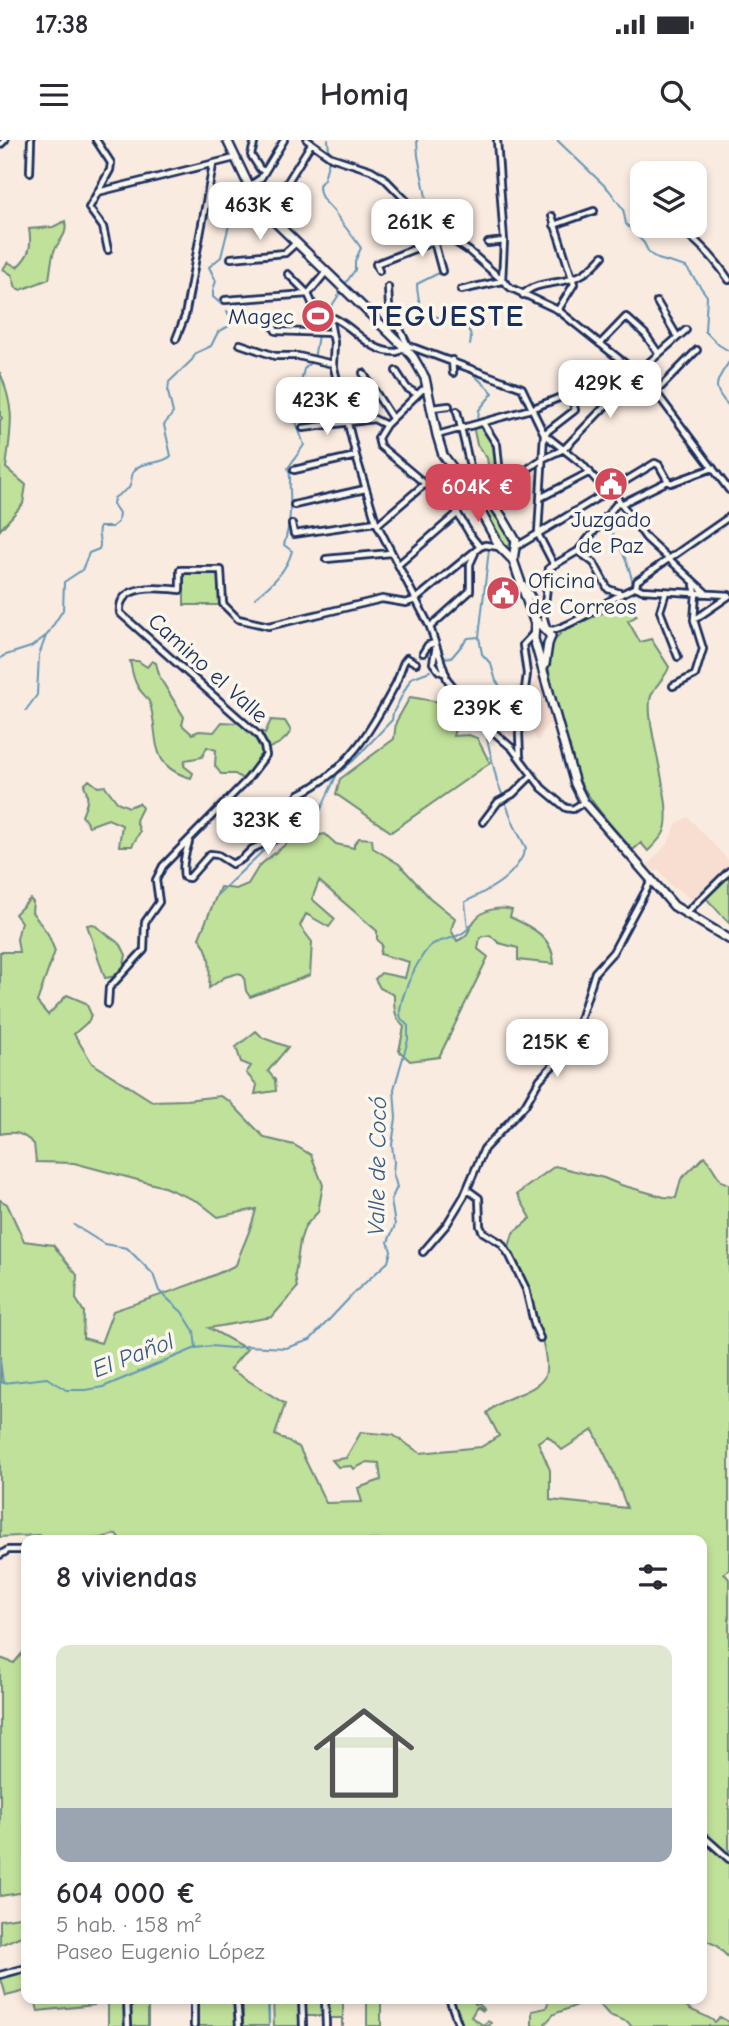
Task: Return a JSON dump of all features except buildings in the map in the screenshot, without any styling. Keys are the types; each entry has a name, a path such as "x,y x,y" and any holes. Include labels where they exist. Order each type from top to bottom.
{"main road":[{"path":"227,140 249,186 268,215 403,345 420,368 428,389 443,454 467,487 502,549 513,559"},
{"path":"467,487 491,501 516,541 513,559 531,615 536,643 575,784 584,802 674,906 729,939"},
{"path":"477,506 486,498"},
{"path":"502,549 511,551 516,547"},
{"path":"531,615 551,636 545,664 546,677"},
{"path":"535,632 546,629"},
{"path":"536,643 543,645 549,642"}],"street":[{"path":"30,172 31,140"},
{"path":"96,140 111,163 110,170 89,208 103,227 108,250"},
{"path":"255,140 251,155 260,169 265,170"},
{"path":"249,186 261,178 284,140"},
{"path":"497,140 504,241 502,281"},
{"path":"268,215 309,142 331,157 371,170 384,178 433,228 481,260 502,281 523,295 558,310 638,374 656,392 729,490"},
{"path":"99,192 235,158"},
{"path":"176,339 185,316 213,165"},
{"path":"554,225 594,211"},
{"path":"552,216 573,284 558,310"},
{"path":"433,228 432,234 442,271"},
{"path":"379,271 376,264 447,236"},
{"path":"693,238 718,262 729,280"},
{"path":"488,243 504,241"},
{"path":"231,258 285,253 296,243"},
{"path":"523,295 530,288 570,279 593,267 603,256"},
{"path":"309,294 310,289 326,272"},
{"path":"288,274 309,294 313,304 330,322 333,363 365,489 391,553 430,627 436,644 433,663 439,671 446,674 481,721 520,757 542,788 566,808 573,809 584,802"},
{"path":"461,290 502,281"},
{"path":"388,287 389,307 403,345"},
{"path":"225,300 309,294"},
{"path":"657,302 677,336"},
{"path":"600,344 626,317 645,334 659,354"},
{"path":"330,322 334,318 343,323 380,350 397,352 403,345"},
{"path":"273,326 276,331 332,333"},
{"path":"457,411 474,483 486,498 542,459 564,449 686,330"},
{"path":"240,344 275,356 298,356 333,363"},
{"path":"403,345 452,360 522,388 544,433 613,492 646,538 705,592"},
{"path":"656,392 697,351"},
{"path":"452,360 453,373"},
{"path":"396,371 407,388 417,394"},
{"path":"363,373 393,418"},
{"path":"428,389 417,394 386,425 378,438 380,446 458,513 471,536 482,547 502,549"},
{"path":"437,435 531,409 581,389"},
{"path":"544,433 575,411 570,393"},
{"path":"432,408 449,406"},
{"path":"303,428 374,419 386,425"},
{"path":"482,423 497,445 499,464"},
{"path":"544,433 538,534 553,563"},
{"path":"294,470 356,456"},
{"path":"516,547 655,463 668,481"},
{"path":"543,615 546,610 547,572 553,563 578,551 620,502 668,481 671,483 713,468"},
{"path":"541,497 590,472"},
{"path":"292,524 294,534 377,523 426,483"},
{"path":"294,505 365,489"},
{"path":"398,565 458,513"},
{"path":"636,587 637,581 729,517"},
{"path":"430,627 470,592 470,564 491,531"},
{"path":"415,600 482,547"},
{"path":"578,551 594,563 608,589 622,593"},
{"path":"326,559 391,553"},
{"name":"Camino el Valle","path":"189,841 247,780 266,755 264,746 258,735 120,613 122,603 136,590 180,590 180,570 221,570 223,604 238,619 269,626 382,599 406,603 415,600"},
{"path":"518,576 543,615 546,629 559,628 636,587 642,590 705,592 729,596"},
{"path":"673,686 695,675 701,659 703,649 694,620 694,584"},
{"path":"666,592 660,611 678,657"},
{"path":"694,620 729,596"},
{"path":"549,642 559,628"},
{"path":"520,757 519,734 527,674 523,645 535,632"},
{"path":"424,653 428,645 436,644"},
{"path":"189,841 183,861 184,877 189,878 210,854 218,855 232,864 252,849 283,835 288,828 287,820 299,794 318,786 355,753 394,687 404,662 407,658 416,663"},
{"path":"483,822 498,802 513,794 532,775"},
{"path":"108,1004 110,988 144,950 145,922 159,902 156,880 163,866 189,841"},
{"path":"685,914 729,871"},
{"path":"423,1252 447,1224 468,1190 484,1149 525,1105 540,1079 560,1058 578,1027 595,972 613,952 651,881"},
{"path":"468,1190 479,1198 480,1226 483,1232 501,1243 510,1256 526,1289 540,1338"},
{"path":"0,1555 8,1550 20,1550"},
{"path":"707,1840 729,1860"},
{"path":"0,1975 21,1969"},
{"path":"127,2004 128,2026"},
{"path":"194,2004 194,2026"},
{"path":"237,2004 239,2026"},
{"path":"302,2004 303,2026"},
{"path":"325,2004 326,2026"},
{"path":"451,2004 459,2026"}],"shaded area":[{"path":"542,675 555,723 547,725 538,741 524,721 526,702 533,699 531,690 537,676"},
{"path":"523,684 515,734 511,737 507,732 503,735 490,725 495,721 504,692"},
{"path":"688,817 729,861 729,865 692,900 676,887 674,889 658,870 655,872 648,865 668,843 677,823"}],"green space":[{"path":"65,221 64,233 54,252 49,279 21,290 16,288 12,275 3,269 8,262 17,267 25,258 30,245 29,229 53,227"},
{"path":"0,372 10,409 11,430 6,468 26,485 23,504 0,530 2,418"},
{"path":"483,423 497,445 499,485 492,490 487,458 477,445 473,426"},
{"path":"483,502 490,502 514,541 511,549 503,549 480,506"},
{"path":"219,571 219,605 184,605 184,573"},
{"path":"625,603 637,616 628,621 640,642 651,639 669,667 650,700 652,732 664,790 666,823 663,834 648,851 641,843 633,850 600,812 583,787 567,743 548,657 556,638 564,630"},
{"path":"130,661 138,661 147,667 152,661 156,663 160,678 184,717 182,725 192,734 199,731 214,732 222,722 238,723 265,733 271,720 285,721 291,731 283,741 260,755 243,779 235,774 221,774 215,766 216,750 207,747 202,757 185,760 184,766 193,773 191,778 177,773 161,758 149,702 136,684"},
{"path":"410,697 452,704 460,713 453,736 469,735 477,738 490,763 391,832 336,794 340,779 394,739 396,722"},
{"path":"89,780 98,787 105,786 117,802 129,807 139,803 142,808 136,820 140,832 132,846 119,846 122,825 108,819 89,826 82,816 87,800 84,785"},
{"path":"325,834 336,844 354,848 359,838 372,839 373,848 399,864 430,898 455,918 451,930 457,941 467,934 475,920 483,913 497,909 512,910 510,917 533,929 545,940 553,955 554,964 518,960 518,948 499,943 490,935 480,937 478,949 488,957 439,1057 410,1061 399,1051 404,1027 395,1012 394,995 380,988 375,979 381,973 405,978 409,962 380,954 382,945 377,939 377,931 319,881 312,899 335,919 329,927 306,914 300,926 312,942 310,975 250,997 246,991 244,977 239,973 225,977 209,988 208,955 199,938 220,887 236,889 248,884 259,866 291,840"},
{"path":"729,874 729,923 705,897"},
{"path":"30,899 33,902 32,912 48,934 55,951 37,1002 48,1015 67,995 86,1003 91,1014 89,1021 74,1034 92,1063 152,1101 220,1096 229,1101 265,1138 294,1145 311,1155 323,1185 318,1212 305,1226 300,1241 295,1275 297,1288 272,1317 209,1328 247,1349 230,1369 285,1404 275,1435 299,1447 326,1503 362,1502 358,1488 381,1480 379,1463 367,1462 354,1469 352,1466 338,1467 332,1460 346,1458 361,1432 393,1435 420,1453 481,1447 499,1436 487,1413 501,1402 532,1388 543,1379 546,1360 540,1330 521,1279 523,1274 509,1247 513,1233 531,1218 517,1194 555,1166 664,1197 676,1198 681,1179 705,1156 721,1181 729,1184 729,1570 724,1573 729,1579 729,1958 716,1945 707,1941 707,1535 116,1534 0,1537 0,1200 7,1204 24,1241 53,1245 77,1275 76,1299 84,1312 83,1338 101,1343 113,1311 236,1265 256,1209 218,1217 199,1202 164,1187 74,1163 36,1162 34,1144 30,1140 18,1134 0,1134 0,952 19,952 17,939 21,922 15,914","holes":["593,1430 627,1508 550,1500 550,1470 538,1442 548,1436 562,1450"]},
{"path":"93,924 121,945 126,955 123,969 116,976 105,978 87,925"},
{"path":"256,1031 263,1038 288,1047 268,1071 275,1080 276,1091 255,1094 257,1085 246,1073 251,1066 241,1062 236,1047"},
{"path":"21,1655 21,1893 0,1896 0,1658 14,1663"},
{"path":"21,1917 21,1936 0,1945 0,1920"},
{"path":"21,1969 21,1992 6,1996 0,1975"},
{"path":"36,2004 94,2005 38,2011"},
{"path":"108,2004 126,2004 126,2026 108,2026"},
{"path":"131,2004 148,2004 148,2026 131,2026"},
{"path":"197,2004 235,2004 237,2026 198,2026"},
{"path":"243,2004 268,2004 269,2026 243,2026"},
{"path":"273,2004 299,2004 300,2026 274,2026"},
{"path":"304,2004 323,2004 324,2016 303,2016"},
{"path":"328,2004 343,2004 343,2026 342,2018 328,2018"},
{"path":"367,2004 381,2004 381,2026 367,2026"},
{"path":"454,2004 478,2004 484,2010 477,2007 471,2017 483,2025 488,2021 491,2023 489,2026 462,2026"},
{"path":"548,2004 580,2004 554,2014 543,2026 532,2026 532,2011 546,2008"},
{"path":"599,2004 684,2004 715,2022 720,2017 729,2022 729,2026 631,2026 628,2022 609,2015"}],"waterway":[{"path":"328,140 329,150"},
{"name":"Valle de Cocó","path":"417,140 426,197"},
{"path":"557,140 609,190 623,209 626,224 644,243 649,253 658,259 686,267 707,296 705,331 729,351"},
{"path":"329,160 324,179 319,185 320,194 361,248 355,261 355,270 345,284"},
{"path":"221,304 213,297 216,281 209,267 221,257 233,209"},
{"name":"Valle de Cocó","path":"441,272 417,284 420,302 423,309 431,315 463,324 471,335 470,345"},
{"path":"328,312 340,293"},
{"path":"0,659 31,647 47,635 63,610 64,582 82,570 89,553 99,549 100,527 112,527 118,522 119,513 113,504 114,498 129,488 133,473 141,465 171,456 164,425 173,413 168,392 169,382 196,353 211,346 218,332 229,326 231,319 227,311"},
{"path":"255,598 273,583 292,551 284,545 290,512 288,468 304,445 294,416 304,369 314,359 318,335"},
{"path":"729,362 717,385 719,394 729,406"},
{"name":"Valle de Cocó","path":"473,374 493,393 479,410 478,419"},
{"name":"Valle de Cocó","path":"481,428 491,442"},
{"name":"Valle de Cocó","path":"496,466 496,486"},
{"path":"606,522 626,561 633,586"},
{"name":"Valle de Cocó","path":"489,549 479,637 482,654 491,664 496,681 503,690 493,721"},
{"path":"26,710 37,695 39,655 46,636"},
{"path":"444,658 452,657 468,638 479,637"},
{"path":"218,894 263,851 316,820 337,774 392,720 411,678 430,671"},
{"name":"Valle de Cocó","path":"74,1225 104,1244 127,1248 153,1274 159,1291 182,1312 194,1331 196,1348 286,1348 310,1340 356,1291 388,1262 391,1251 388,1242 395,1225 391,1200 397,1187 393,1173 392,1145 396,1118 394,1089 408,1040 408,1026 400,1011 405,990 428,948 468,929 465,902 502,881 516,867 526,848 497,781 487,739"},
{"name":"El Pañol","path":"0,1381 3,1383 47,1378 66,1390 86,1390 103,1387 196,1348"},
{"path":"0,1360 3,1383"},
{"path":"269,2004 269,2026"}],"place":[{"name":"Magec","path":"318,316"},
{"name":"Juzgado de Paz","path":"611,484"},
{"name":"Oficina de Correos","path":"503,593"}],"district":[{"name":"TEGUESTE","path":"446,316"}]}
